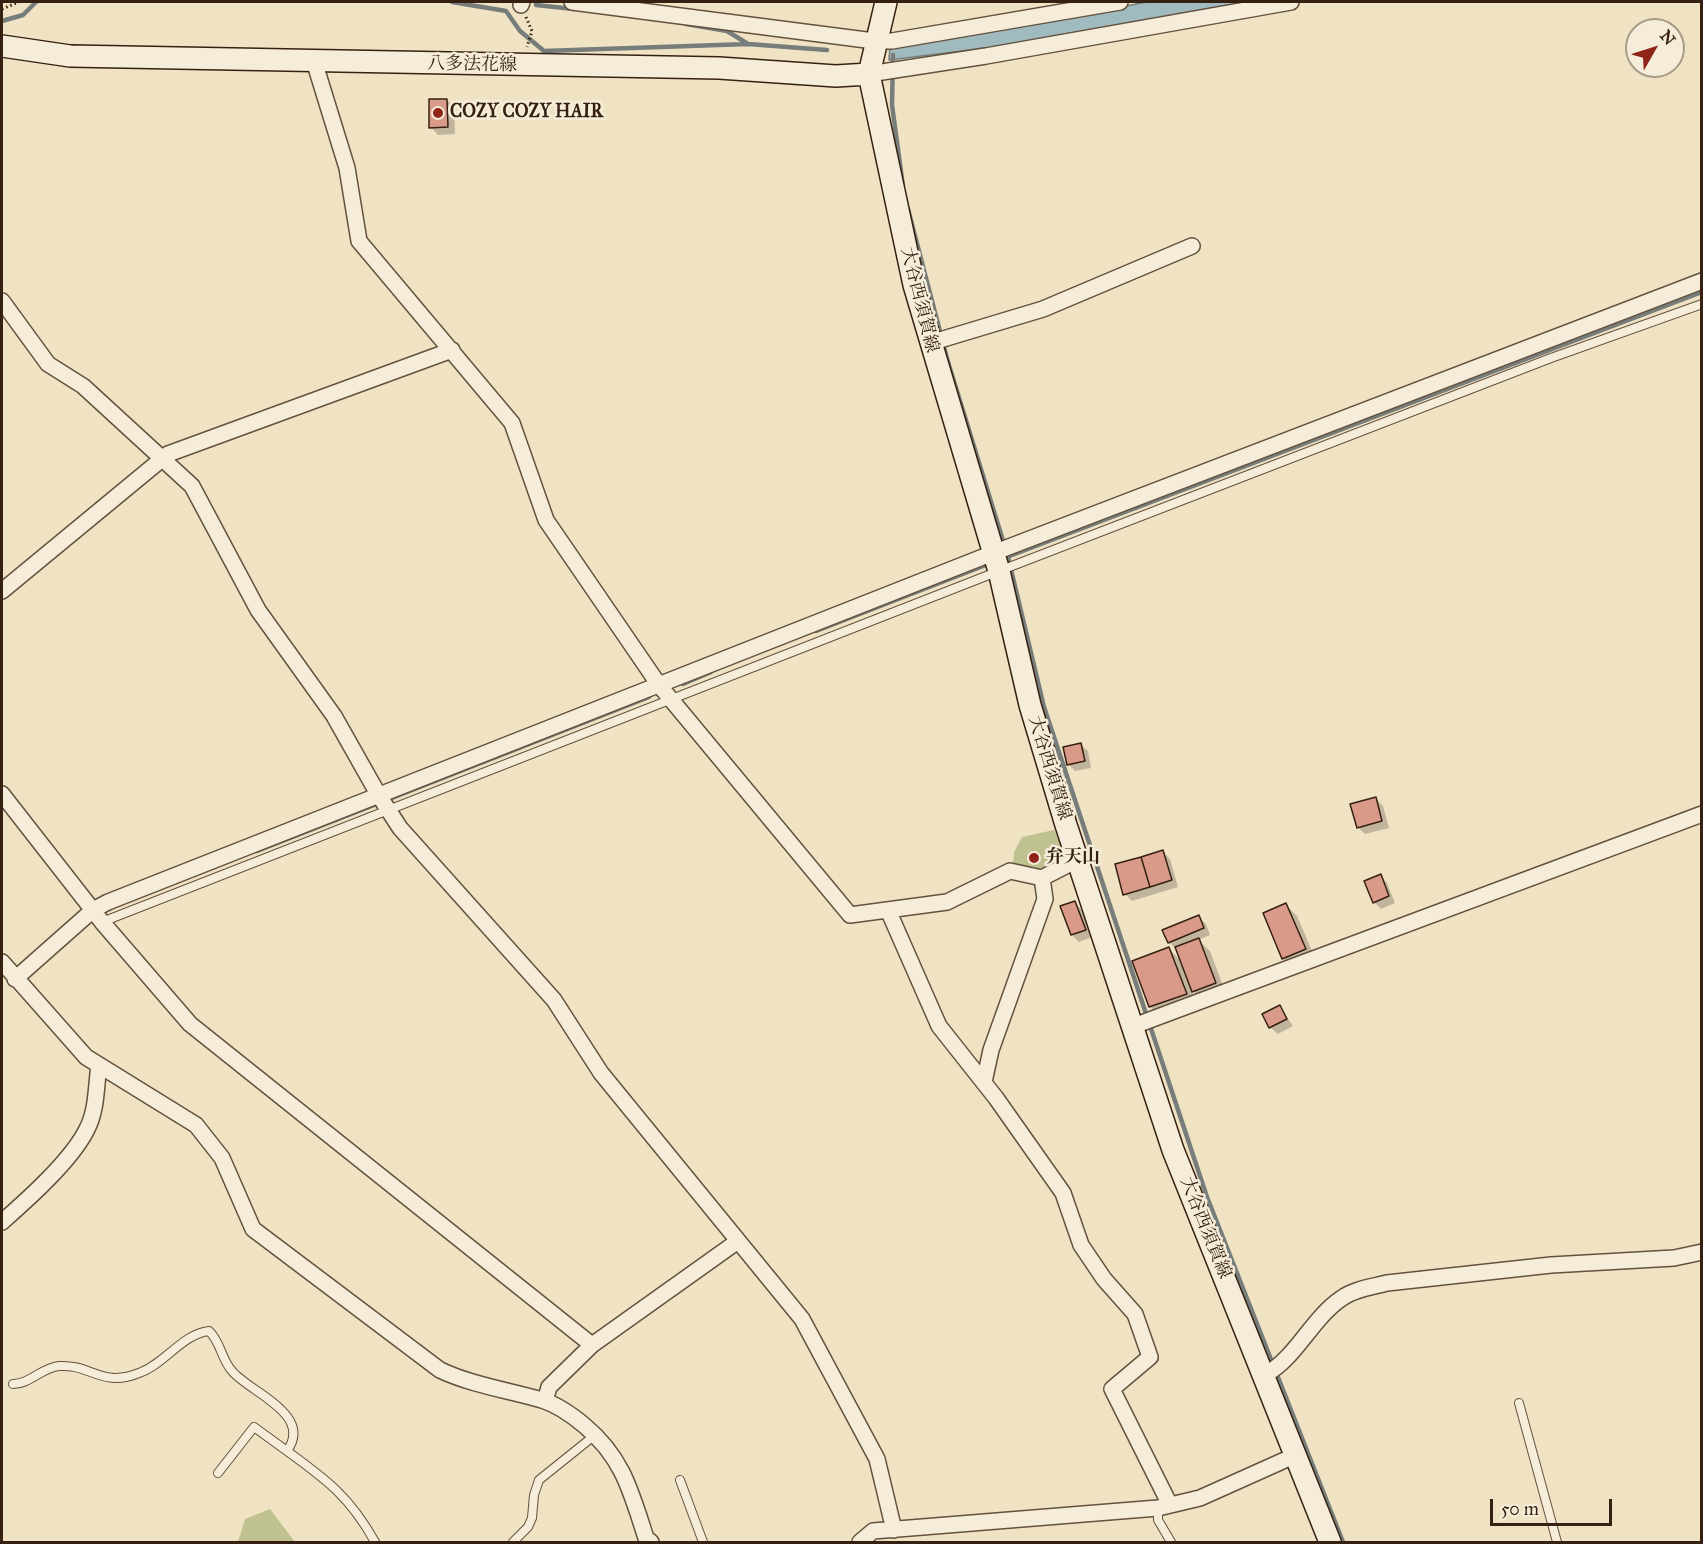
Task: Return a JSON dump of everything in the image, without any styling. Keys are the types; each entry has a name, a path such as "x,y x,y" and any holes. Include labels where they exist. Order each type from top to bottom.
{"main road":[{"path":"869,74 874,41 886,2"},
{"name":"八多法花線","path":"2,46 70,56 719,68 836,76 869,74"},
{"name":"大谷西須賀線","path":"869,74 914,285 996,562 1030,705 1077,860 1173,1150 1330,1542"}],"street":[{"path":"572,2 874,41 903,39 1120,2"},
{"path":"869,74 986,56 1290,2"},
{"path":"314,61 347,168 359,241 512,423 546,520 659,685 850,915 947,902 1010,871 1042,878 1077,860"},
{"path":"930,343 1043,309 1192,246"},
{"path":"15,979 97,916 108,902 383,802 659,685 996,562 1701,282"},
{"path":"2,301 48,364 83,386 192,486 258,610 334,716 400,828 554,1000 601,1073 802,1318 877,1459 894,1530"},
{"path":"2,591 161,458 452,350"},
{"path":"2,794 97,916 190,1024 592,1345"},
{"path":"1131,1027 1701,814"},
{"path":"984,1082 991,1050 1045,899 1042,878"},
{"path":"888,910 939,1026 984,1082 1063,1193 1081,1245 1104,1279 1135,1314 1150,1357 1112,1389 1164,1506"},
{"path":"2,962 86,1057 196,1125 222,1158 253,1229 430,1363 461,1380 545,1401 569,1413 595,1435 615,1456 627,1479 646,1538 651,1542"},
{"path":"2,1222 30,1198 87,1130 93,1110 99,1065"},
{"path":"545,1401 549,1387 592,1345 738,1241"},
{"path":"1265,1375 1280,1367 1332,1306 1344,1296 1363,1289 1386,1283 1551,1265 1674,1258 1701,1252"},
{"path":"860,1542 873,1531 894,1530 917,1535 1164,1506 1200,1498 1296,1455"}],"lane":[{"path":"383,802 672,699 996,562 1701,304"},
{"path":"13,1384 25,1384 38,1373 58,1366 78,1369 107,1379 121,1379 142,1372 198,1332 209,1331 217,1338 232,1372 269,1397 293,1428 294,1442 287,1451"},
{"path":"1519,1403 1557,1542"},
{"path":"218,1473 254,1427 335,1486 351,1504 375,1542"},
{"path":"513,1542 528,1527 532,1518 534,1495 539,1480 595,1435"},
{"path":"680,1480 703,1542"},
{"path":"1164,1506 1158,1520 1172,1542"}],"path":[{"path":"2,9 18,2"},
{"path":"520,66 532,31 521,3"}],"green space":[{"path":"1054,830 1066,855 1054,869 1037,874 1013,869 1014,852 1022,837"},
{"path":"270,1509 295,1542 238,1542 245,1519"}],"water":[{"path":"1147,2 1247,2 986,48 889,60 890,45 1000,30"}],"building":[{"name":"COZY COZY HAIR","path":"429,99 447,99 448,127 429,128"},
{"path":"1081,743 1085,761 1067,765 1063,747"},
{"path":"1376,797 1382,821 1357,828 1350,804"},
{"path":"1163,850 1172,880 1150,887 1141,857"},
{"path":"1141,857 1150,887 1123,895 1115,864"},
{"path":"1381,874 1389,896 1373,903 1364,881"},
{"path":"1075,901 1086,930 1071,935 1060,906"},
{"path":"1286,903 1306,949 1282,959 1263,913"},
{"path":"1199,915 1204,928 1168,943 1162,930"},
{"path":"1199,938 1216,983 1192,992 1175,947"},
{"path":"1169,947 1187,994 1149,1007 1132,961"},
{"path":"1280,1005 1287,1019 1269,1028 1262,1014"}],"waterway":[{"path":"2,21 23,15 36,2"},
{"path":"452,2 506,11 520,31 544,51 748,44 827,50"},
{"path":"536,2 536,5 573,9"},
{"path":"686,24 727,31 748,44"},
{"path":"893,55 892,105 903,186"},
{"path":"908,209 948,362 1008,557 1044,707 1207,1197 1343,1542"},
{"path":"1007,557 1702,292"},
{"path":"816,631 991,563"},
{"path":"683,684 711,672"},
{"path":"257,851 649,697"}],"place":[{"name":"COZY COZY HAIR","path":"438,113"},
{"name":"弁天山","path":"1034,858"}]}
